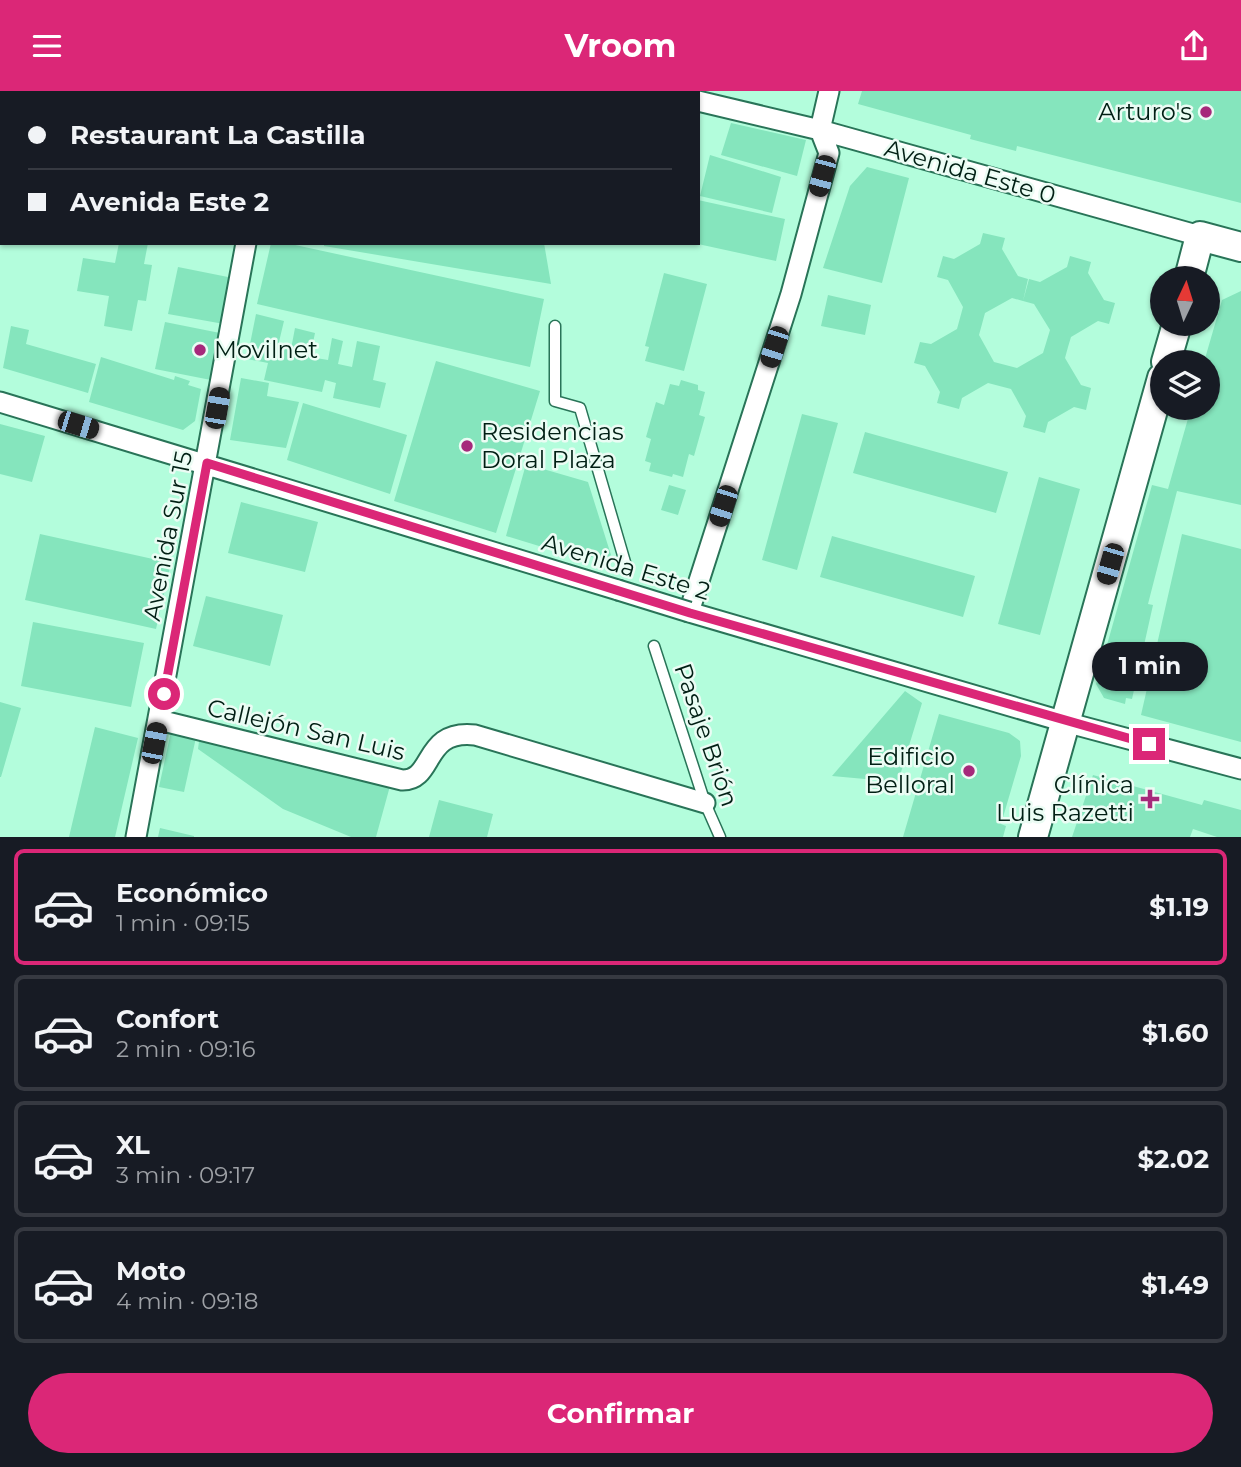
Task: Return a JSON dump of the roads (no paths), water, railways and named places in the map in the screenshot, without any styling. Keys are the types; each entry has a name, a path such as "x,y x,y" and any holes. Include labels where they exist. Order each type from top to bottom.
{"main road":[{"name":"Avenida Este 0","path":"1200,236 1241,247"},
{"path":"1192,266 1200,236"},
{"path":"1033,837 1150,420"}],"street":[{"path":"690,613 791,294 829,153 820,130 829,91"},
{"name":"Avenida Este 0","path":"700,101 820,130 1200,236"},
{"name":"Avenida Sur 15","path":"136,837 246,245"},
{"name":"Avenida Este 2","path":"0,402 207,463 690,613 1065,722 1241,769"},
{"name":"Callejón San Luis","path":"159,720 402,780 410,780 419,773 436,745 445,739 459,733 475,735 705,803"}],"lane":[{"path":"555,326 555,401 580,408 628,569"},
{"name":"Pasaje Brión","path":"654,646 705,803 720,837"}],"place":[{"name":"Arturo's","path":"1206,112"},
{"name":"Movilnet","path":"200,350"},
{"name":"Residencias Doral Plaza","path":"467,446"},
{"name":"Edificio Belloral","path":"969,771"},
{"name":"Clínica Luis Razetti","path":"1150,799"}]}
